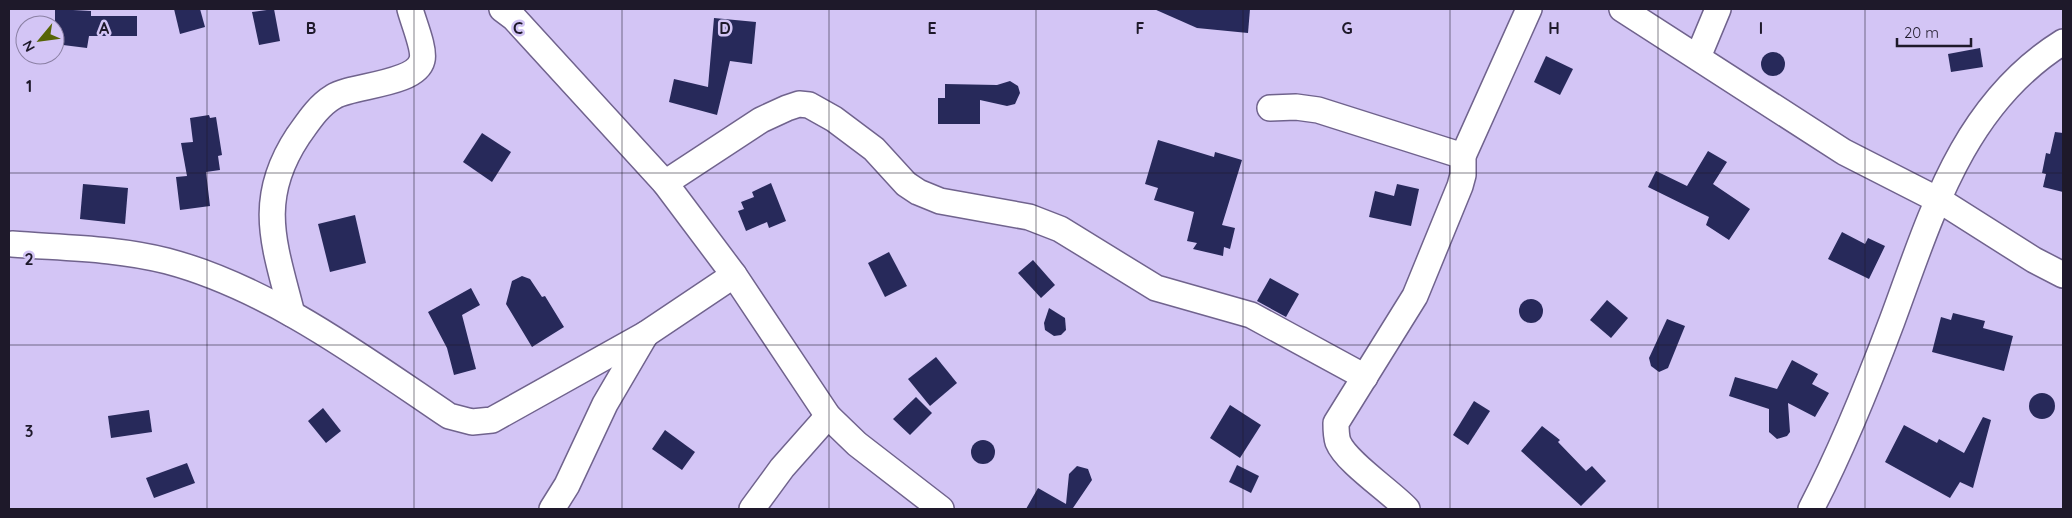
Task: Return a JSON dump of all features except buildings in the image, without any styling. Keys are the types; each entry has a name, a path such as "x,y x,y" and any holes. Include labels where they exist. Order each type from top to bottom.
{"street":[{"path":"292,314 273,241 272,208 277,174 311,116 334,96 402,77 418,68 422,60 421,48 410,9"},
{"path":"502,9 514,18 665,184 734,275 828,416 858,444 941,509"},
{"path":"1407,509 1394,495 1345,454 1338,441 1336,423 1415,296 1460,186 1463,156 1529,9"},
{"path":"1622,9 1844,152 1937,200 2063,276"},
{"path":"1698,57 1718,9"},
{"path":"1811,509 1835,463 1949,173 1979,120 2020,75 2063,42"},
{"path":"665,184 761,120 786,108 799,104 809,105 834,119 874,149 906,184 918,192 940,201 1029,217 1060,229 1156,288 1251,315 1364,377"},
{"path":"1270,108 1296,107 1318,110 1463,156"},
{"path":"12,244 109,250 167,261 226,282 292,314 449,416 472,422 492,420 646,334 734,275"},
{"path":"552,509 575,470 605,404 646,334"},
{"path":"752,509 782,468 828,416"}]}
